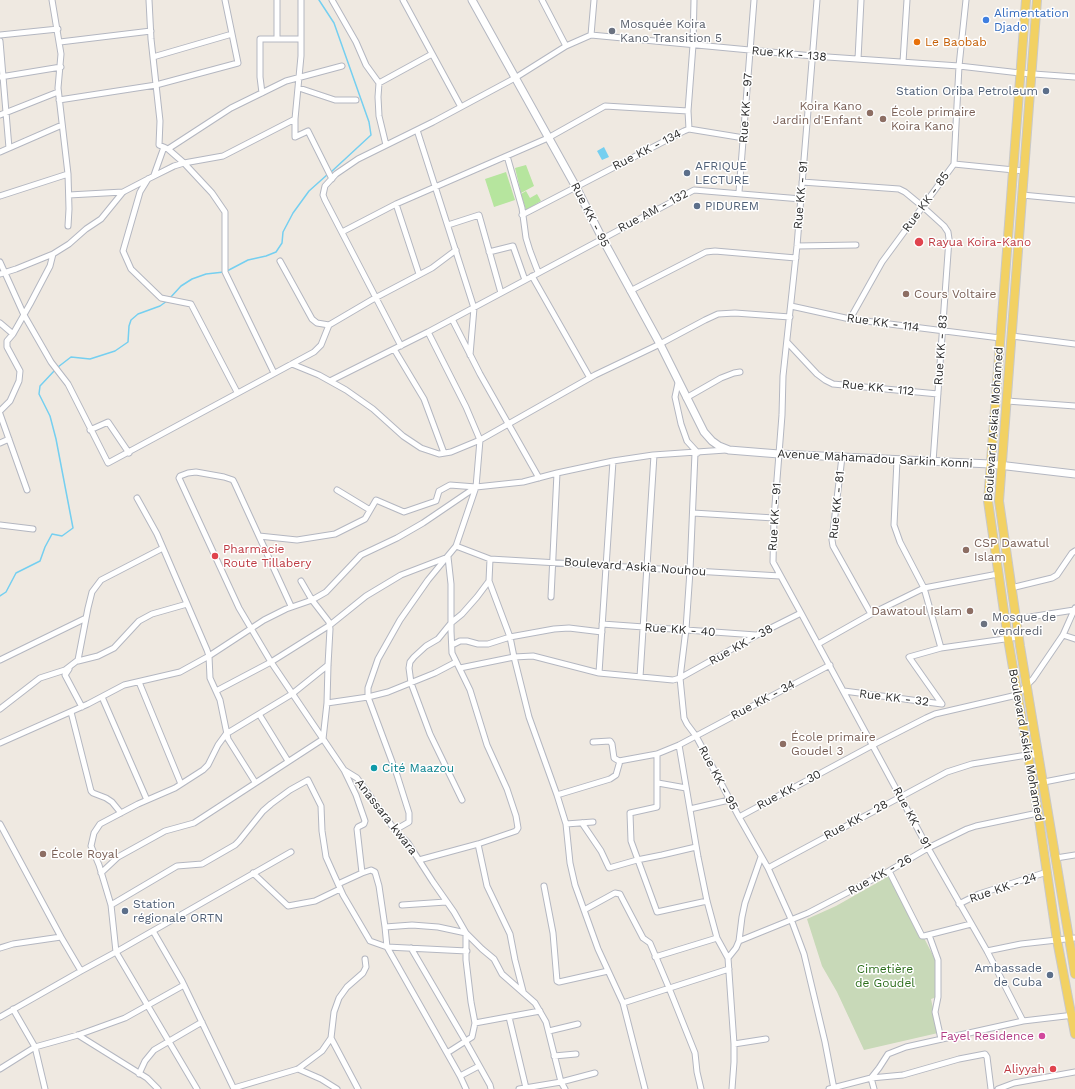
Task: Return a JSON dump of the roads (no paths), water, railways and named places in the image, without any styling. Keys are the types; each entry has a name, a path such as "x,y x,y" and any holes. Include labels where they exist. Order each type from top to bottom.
{"main road":[{"name":"Boulevard Askia Mohamed","path":"1026,0 988,501 1017,695 1038,813 1058,940 1073,1015 1075,1034"},
{"name":"Boulevard Askia Mohamed","path":"1037,0 999,501 1027,685 1056,858 1072,938 1075,974"}],"street":[{"path":"52,0 60,42 61,67 58,92 68,174 68,226"},
{"path":"150,0 153,57 160,121 159,145 166,148 184,163 212,193 225,212 225,272 274,373"},
{"path":"59,100 156,85 238,63 225,0"},
{"path":"277,0 277,39"},
{"path":"301,0 299,79 295,119 295,137 308,131 332,178 325,186 323,195 401,346"},
{"path":"332,0 356,42 366,65 379,83 378,116 386,145"},
{"path":"403,0 461,107"},
{"name":"Rue KK - 95","path":"472,0 576,186 630,291 660,344 704,432"},
{"path":"542,0 566,46"},
{"path":"592,35 594,0"},
{"path":"689,130 688,111 693,45 694,0"},
{"name":"Rue KK - 97","path":"739,192 754,0"},
{"name":"Rue KK - 91","path":"817,0 796,258 783,376 774,518 773,562 928,848 987,951 1023,1021"},
{"path":"858,59 861,0"},
{"path":"903,62 907,0"},
{"name":"Rue KK - 85","path":"850,318 882,262 954,164 959,66 966,0"},
{"path":"0,35 58,29"},
{"path":"60,42 151,31"},
{"path":"153,57 232,34"},
{"name":"Rue KK - 138","path":"332,178 342,169 358,159 418,130 515,78 566,46 592,35 813,56 959,66 1020,73 1075,77"},
{"path":"262,93 260,77 260,39 300,39"},
{"path":"0,41 1,77 9,148"},
{"path":"379,83 432,54"},
{"path":"154,176 166,148 232,108 286,81 299,79 342,66"},
{"path":"1,77 61,67"},
{"path":"298,88 335,100 356,100"},
{"path":"0,115 58,92"},
{"path":"342,232 396,204 548,138 605,106 688,111"},
{"path":"3,274 53,254 70,244 101,219 123,192 184,163 223,156 295,119"},
{"path":"0,152 62,125"},
{"path":"418,130 474,308 470,354"},
{"name":"Rue KK - 134","path":"522,215 679,133 689,130 744,138"},
{"path":"507,156 519,197 530,251 538,272"},
{"path":"954,164 1024,171"},
{"path":"0,196 68,174"},
{"path":"148,179 140,192 123,251 131,269 161,298 191,304 237,392"},
{"name":"Rue KK - 83","path":"802,182 899,189 922,206 944,226 948,232 949,239 933,462"},
{"name":"Rue AM - 132","path":"330,381 474,308 538,272 694,190 739,192 801,199"},
{"path":"68,195 123,192"},
{"path":"1022,195 1075,200"},
{"path":"396,204 419,274"},
{"path":"448,225 479,215 501,293"},
{"path":"797,246 856,245"},
{"path":"490,252 513,246 525,280"},
{"path":"0,262 3,274 24,315 52,362 68,384 108,463 129,453 237,392 314,352 321,345 329,325 439,263 456,250"},
{"path":"630,291 706,252 715,251 796,258"},
{"path":"0,411 10,400 19,381 20,370 7,341 24,315 50,266 53,254"},
{"path":"280,261 312,319 317,323 329,325"},
{"path":"532,276 590,378"},
{"name":"Rue KK - 114","path":"791,306 850,318 1000,338"},
{"path":"292,364 330,381 373,409 392,427 421,448 434,453 444,453 451,452 480,440 590,378 718,314 735,313 790,317"},
{"path":"452,319 508,425 539,478"},
{"path":"0,323 13,334"},
{"path":"395,830 409,822 409,813 397,775 368,698 370,678 385,645 400,620 428,580 456,546 476,487 480,440 466,407 428,332"},
{"path":"1012,336 1075,344"},
{"name":"Rue KK - 112","path":"787,342 817,374 833,384 938,394"},
{"path":"394,349 424,399 444,453"},
{"path":"686,398 721,378 740,372"},
{"path":"678,382 675,397 681,424 687,441 697,453"},
{"path":"1007,401 1075,406"},
{"path":"0,414 5,424 27,490"},
{"path":"90,430 108,422 129,453"},
{"name":"Avenue Mahamadou Sarkin Konni","path":"704,432 712,441 729,450 779,454 990,464 1075,474"},
{"path":"0,443 9,439"},
{"path":"259,536 297,540 335,534 366,519 376,500 404,512 436,501 439,491 450,485 476,487 523,482 613,461 654,454 697,453 729,450"},
{"name":"Rue KK - 95","path":"697,453 686,629 680,678 684,718 696,736 729,800 768,868 791,919 804,954 825,1042 832,1089"},
{"path":"640,677 654,454"},
{"name":"Rue KK - 81","path":"842,457 832,540 833,546 871,614"},
{"path":"898,460 894,525 900,542 924,588 942,648"},
{"path":"600,673 613,461"},
{"name":"Anassara kwara","path":"259,536 236,484 232,480 196,472 180,476 179,478 239,608 271,662 344,770 357,778 395,830 408,843 454,912 466,933 494,959 502,974 535,1003 546,1022 561,1082 565,1089"},
{"path":"551,596 557,473"},
{"path":"0,743 82,707 124,685 180,672 209,656 264,620 291,606 312,600 326,592 361,555 397,538 423,523 476,487"},
{"path":"337,490 370,510"},
{"path":"137,498 162,548 209,656 210,678 223,708 228,739 255,782"},
{"path":"693,513 774,518"},
{"path":"0,525 33,529"},
{"path":"259,536 291,606"},
{"name":"Boulevard Askia Nouhou","path":"456,546 490,559 780,576"},
{"path":"82,707 65,675 78,660 92,592 101,580 162,548"},
{"path":"1012,588 1052,578 1057,575 1075,551"},
{"path":"419,860 478,844 516,832 518,830 507,789 487,745 470,690 452,653 450,572 448,557"},
{"path":"216,691 271,662 330,625 366,596 401,575 448,557"},
{"path":"490,559 489,581 510,637 529,717 566,824 570,863 575,885 598,949 623,1003 645,1089"},
{"path":"818,644 871,614 924,588 998,574"},
{"path":"101,873 118,857 165,831 194,823 322,739 327,703 330,625 312,600 301,581"},
{"path":"462,800 430,734 411,683 409,668 410,662 414,657 426,646 438,639 451,623 462,614 489,581"},
{"path":"0,709 40,678 65,670 78,660 98,656 114,648 139,621 152,614 187,604"},
{"path":"1017,619 1075,609"},
{"path":"1017,695 1027,685 1063,635 1075,609"},
{"name":"Rue KK - 38","path":"680,678 801,612"},
{"path":"0,660 86,618"},
{"name":"Rue KK - 40","path":"602,624 757,635"},
{"path":"452,644 467,641 478,644 488,644 510,637 554,629 569,628 602,632"},
{"path":"1063,635 1075,638"},
{"name":"Rue KK - 32","path":"844,691 942,704 909,657 942,648 1008,639 1019,636"},
{"path":"460,668 514,657 539,657 600,673 666,680 680,678"},
{"path":"327,703 368,698 388,692 435,673 456,662"},
{"path":"197,1089 116,952 111,905 91,846 94,833 100,824 181,784 202,770 208,765 218,744 226,734 292,694 328,665"},
{"name":"Rue KK - 34","path":"620,761 657,754 679,745 830,665"},
{"path":"139,682 181,784"},
{"name":"Rue KK - 30","path":"739,817 873,744 935,714 1017,695"},
{"path":"102,697 147,800"},
{"path":"70,712 91,791 112,802 121,813"},
{"path":"259,714 288,761"},
{"path":"557,795 610,779 616,775 620,761 614,758 612,744 610,741 592,742"},
{"path":"679,745 696,847 707,901 717,938 728,958 734,1044 732,1089"},
{"path":"657,754 657,807 631,813 629,815 630,838 657,912 707,901"},
{"name":"Rue KK - 28","path":"768,868 956,768 1027,755 1039,755"},
{"path":"344,770 356,795 365,821 364,824 359,826 357,829 362,873"},
{"path":"1044,782 1075,776"},
{"path":"111,905 177,866 202,864 235,844 267,808 290,790 308,780 321,806 325,854 339,887 370,941 387,947 467,951"},
{"path":"658,783 686,788"},
{"path":"690,809 729,800"},
{"name":"Rue KK - 26","path":"739,940 808,913 889,871 928,848 976,826 1038,813"},
{"path":"566,824 593,822"},
{"path":"582,823 601,851 608,868 696,847"},
{"path":"0,824 81,971"},
{"path":"478,844 487,886 510,934 515,960 524,992"},
{"path":"0,1017 290,852"},
{"path":"1056,858 1075,855"},
{"path":"728,958 736,948 739,940 745,903 761,857"},
{"path":"253,873 288,906 315,901 362,873 371,870 375,872 386,927 387,947 466,1089"},
{"path":"889,871 921,934 924,936 971,924"},
{"name":"Rue KK - 24","path":"959,904 979,894 1047,872"},
{"path":"544,886 553,933 557,981 559,982 608,971"},
{"path":"584,910 615,893 620,894 643,938 650,943 655,958 669,988 695,1053 701,1089"},
{"path":"402,905 446,902"},
{"path":"386,927 412,925 438,927 466,933 471,1002 475,1023 473,1036 447,1053"},
{"path":"153,931 184,986 234,1088 298,1069 322,1050 331,1038 334,1012 339,998 347,987 363,973 366,968 365,959"},
{"path":"929,935 938,960 938,997 935,1012 941,1039"},
{"path":"0,948 13,944 61,937"},
{"path":"655,958 717,938"},
{"path":"987,951 1021,944 1072,938"},
{"path":"411,948 466,1042 491,1089"},
{"path":"623,1003 728,970"},
{"path":"0,1069 35,1047 78,1035 125,1018 184,986"},
{"path":"13,1009 35,1047 45,1089"},
{"path":"475,1023 509,1018 540,1011"},
{"path":"871,1078 888,1054 906,1047 1023,1021 1073,1015"},
{"path":"509,1018 526,1088"},
{"path":"139,1074 145,1061 154,1050 202,1022"},
{"path":"549,1031 578,1024"},
{"path":"78,1035 146,1078 158,1089"},
{"path":"331,1038 358,1089"},
{"path":"734,1044 766,1039"},
{"path":"554,1056 576,1054"},
{"path":"832,1089 871,1078 904,1075 959,1059 986,1054 991,1089"},
{"path":"460,1076 479,1066"},
{"path":"298,1069 321,1078 337,1089"},
{"path":"998,1089 1014,1083 1075,1072"},
{"path":"519,1089 561,1082 595,1073"},
{"path":"871,1078 874,1089"}],"water":[{"path":"604,147 609,157 602,160 597,151"}],"waterway":[{"path":"319,0 334,23 369,122 371,135 331,172"},
{"path":"227,271 248,260 276,252 282,243 283,232 293,213 309,191 328,174"},
{"path":"170,298 181,286 192,279 206,274 224,272"},
{"path":"58,367 71,357 90,359 115,351 128,342 131,320 138,314 160,306 167,301"},
{"path":"0,596 6,592 16,573 40,561 52,534 62,536 73,528 56,439 50,416 39,394 40,386 55,370"}],"place":[{"name":"Alimentation Djado","path":"986,20"},
{"name":"Mosquée Koira Kano Transition 5","path":"612,31"},
{"name":"Le Baobab","path":"917,42"},
{"name":"Station Oriba Petroleum","path":"1046,91"},
{"name":"Koira Kano Jardin d'Enfant","path":"870,113"},
{"name":"École primaire Koira Kano","path":"883,119"},
{"name":"AFRIQUE LECTURE","path":"687,173"},
{"name":"PIDUREM","path":"697,206"},
{"name":"Rayua Koira-Kano","path":"919,242"},
{"name":"Cours Voltaire","path":"906,294"},
{"name":"CSP Dawatul Islam","path":"966,550"},
{"name":"Pharmacie Route Tillabery","path":"215,556"},
{"name":"Dawatoul Islam","path":"970,611"},
{"name":"Mosque de vendredi","path":"984,624"},
{"name":"École primaire Goudel 3","path":"783,744"},
{"name":"Cité Maazou","path":"374,768"},
{"name":"École Royal","path":"43,854"},
{"name":"Station régionale ORTN","path":"125,911"},
{"name":"Ambassade de Cuba","path":"1050,975"},
{"name":"Fayel Residence","path":"1042,1036"},
{"name":"Aliyyah","path":"1053,1069"}],"park label":[{"name":"Cimetière de Goudel","path":"885,976"}]}
